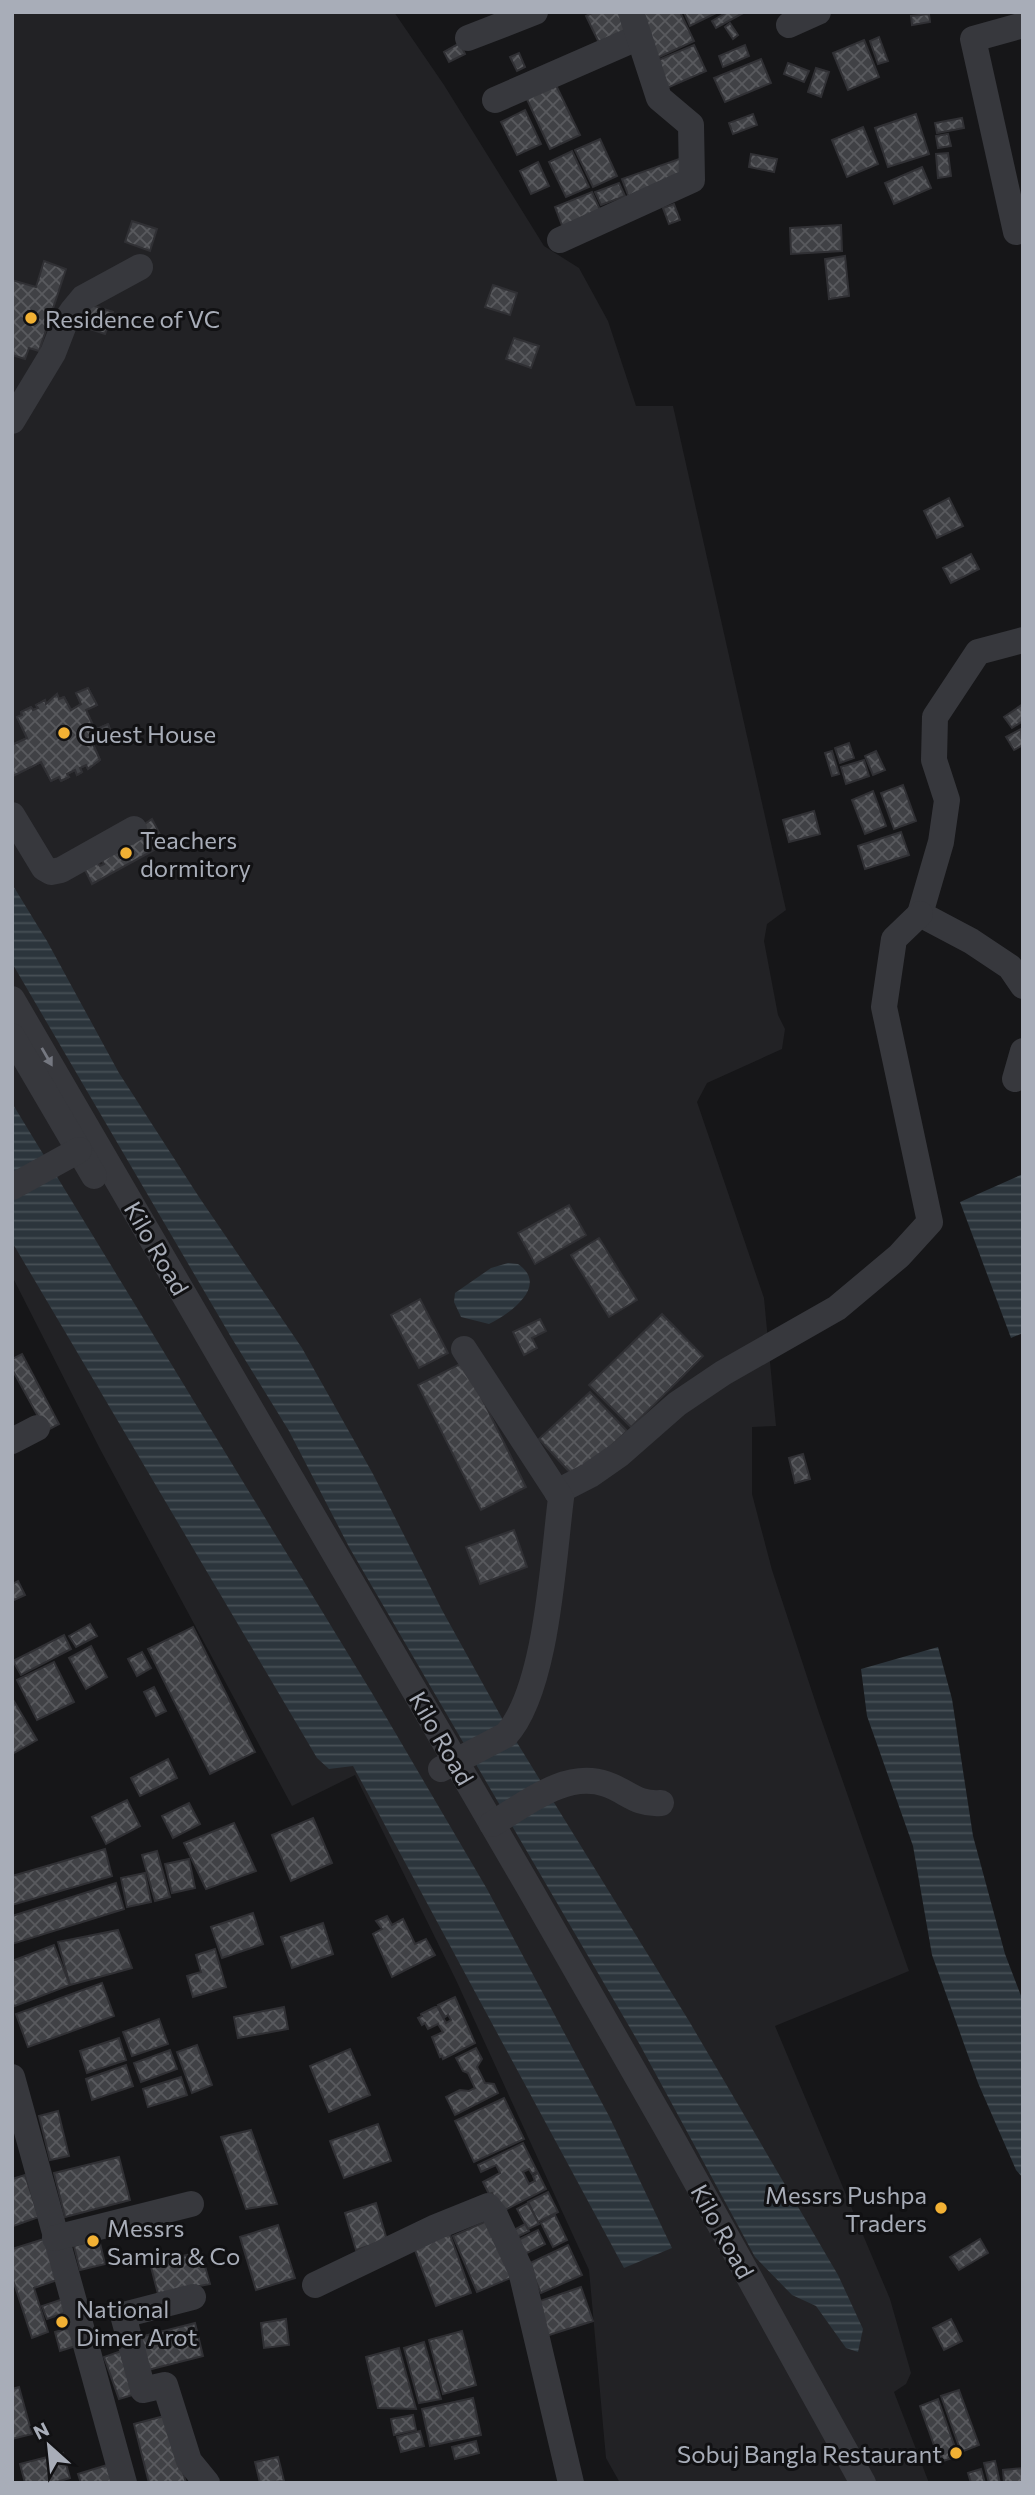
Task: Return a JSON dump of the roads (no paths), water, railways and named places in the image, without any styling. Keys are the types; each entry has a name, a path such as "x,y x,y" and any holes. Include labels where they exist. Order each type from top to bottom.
{"street":[{"path":"468,38 535,12"},
{"path":"560,240 692,180 691,125 659,98 631,12"},
{"path":"789,25 818,12"},
{"path":"1016,232 973,39 1023,25"},
{"path":"495,100 639,37"},
{"path":"12,421 53,354 65,322 73,310 83,298 140,267"},
{"path":"557,1492 590,1475 620,1454 677,1404 723,1373 836,1307 899,1256 930,1222 884,1007 894,939 920,914 941,842 947,800 934,760 935,717 978,652 1023,640"},
{"path":"12,816 44,868 51,872 61,870 134,829"},
{"path":"920,914 971,941 1010,967 1023,986"},
{"name":"Kilo Road","path":"12,999 448,1765 529,1918 762,2330 844,2483"},
{"name":"Kilo Road","path":"12,1036 448,1765 492,1824 656,2110 863,2483"},
{"path":"1016,1079 1023,1051"},
{"path":"12,1186 79,1150"},
{"path":"448,1765 506,1735 514,1727 528,1695 542,1645 561,1498 464,1349"},
{"path":"12,1441 37,1428"},
{"path":"492,1824 548,1791 584,1779 607,1784 632,1798 650,1804 661,1803"},
{"path":"12,2077 17,2114 124,2483"},
{"path":"55,2238 191,2204"},
{"path":"315,2285 436,2227 488,2206 495,2215 521,2271 571,2483"},
{"path":"193,2297 122,2315 142,2390 165,2385 189,2461 207,2483"}],"place":[{"name":"Residence of VC","path":"31,318"},
{"name":"Guest House","path":"64,733"},
{"name":"Teachers dormitory","path":"126,853"},
{"name":"Messrs Pushpa Traders","path":"941,2208"},
{"name":"Messrs Samira & Co","path":"93,2241"},
{"name":"National Dimer Arot","path":"62,2322"},
{"name":"Sobuj Bangla Restaurant","path":"956,2453"}]}
